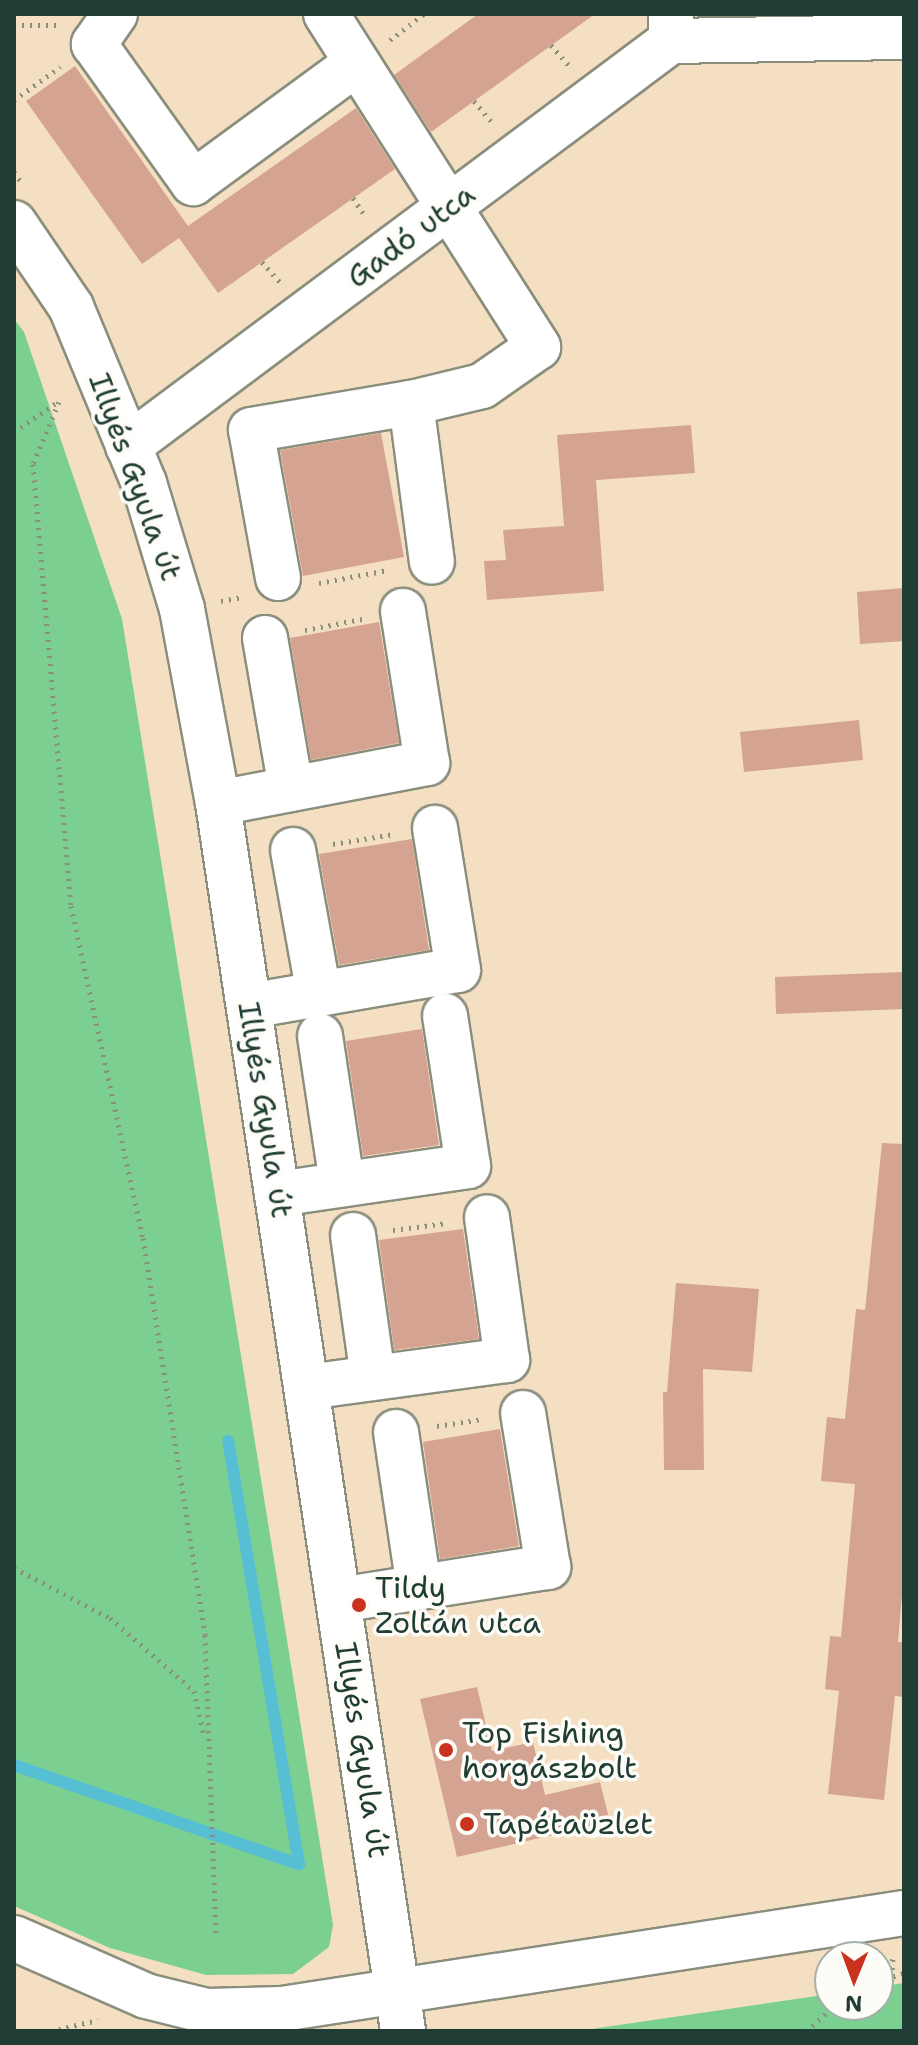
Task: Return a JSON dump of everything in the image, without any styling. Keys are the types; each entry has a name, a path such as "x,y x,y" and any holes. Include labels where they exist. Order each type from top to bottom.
{"street":[{"path":"115,14 94,44 193,183 357,63"},
{"path":"278,578 251,430 411,403 482,386 538,347 326,14"},
{"path":"671,27 904,37"},
{"name":"Gadó utca","path":"128,446 450,207 671,27"},
{"name":"Illyés Gyula út","path":"14,223 71,307 128,446 182,609 218,803 401,2011"},
{"path":"411,403 432,562"},
{"path":"218,803 427,763 403,611"},
{"path":"265,638 291,789"},
{"path":"249,1006 319,1015 458,970 435,828"},
{"path":"293,850 342,1184"},
{"path":"277,1194 468,1166 445,1016"},
{"path":"307,1387 507,1360 487,1217"},
{"path":"353,1235 373,1378"},
{"path":"339,1600 548,1567 523,1413"},
{"path":"396,1432 419,1587"},
{"path":"14,1938 146,2014 282,2009 401,2011 904,1913"}],"path":[{"path":"14,25 69,25"},
{"path":"551,45 573,71"},
{"path":"14,100 38,82"},
{"path":"474,101 498,129"},
{"path":"353,198 372,225"},
{"path":"262,262 287,290"},
{"path":"59,402 33,464 71,906 143,1238 205,1635 216,1937"},
{"path":"343,569 344,578"},
{"path":"265,638 403,611"},
{"path":"293,850 435,828"},
{"path":"353,1235 487,1217"},
{"path":"396,1432 523,1413"},
{"path":"14,1568 110,1618 194,1691 207,1749"}],"green space":[{"path":"14,319 24,332 122,619 333,1925 329,1947 293,1974 206,1975 110,1948 14,1906"},
{"path":"904,1983 904,2031 578,2031 814,1996 814,2021 894,2021 894,1985"}],"building":[{"path":"478,14 595,14 431,132 394,75"},
{"path":"75,66 188,226 356,108 395,169 218,293 179,238 142,264 26,101"},
{"path":"691,425 695,473 596,480 604,591 487,600 484,561 506,560 503,530 564,526 557,435"},
{"path":"381,433 404,557 303,576 280,450"},
{"path":"904,588 904,641 860,644 857,592"},
{"path":"379,622 399,743 311,760 290,638"},
{"path":"859,720 863,760 744,772 740,732"},
{"path":"412,839 429,950 339,965 319,854"},
{"path":"904,972 904,1009 776,1014 775,977"},
{"path":"422,1029 439,1145 363,1156 346,1041"},
{"path":"882,1143 904,1144 904,1572 898,1642 904,1642 904,1697 895,1696 884,1800 828,1794 839,1691 825,1689 830,1636 841,1637 855,1484 821,1481 827,1417 845,1419 856,1309 865,1310"},
{"path":"463,1229 479,1339 394,1350 379,1240"},
{"path":"676,1283 759,1289 752,1372 703,1369 704,1470 664,1470 663,1392 667,1392"},
{"path":"500,1429 519,1546 440,1559 423,1442"},
{"path":"477,1687 492,1751 533,1742 545,1795 600,1782 610,1822 457,1857 420,1699"}],"waterway":[{"path":"14,1765 299,1864 228,1441"}],"place":[{"name":"Tildy Zoltán utca","path":"359,1605"},
{"name":"Top Fishing horgászbolt","path":"446,1750"},
{"name":"Tapétaüzlet","path":"467,1824"}]}
